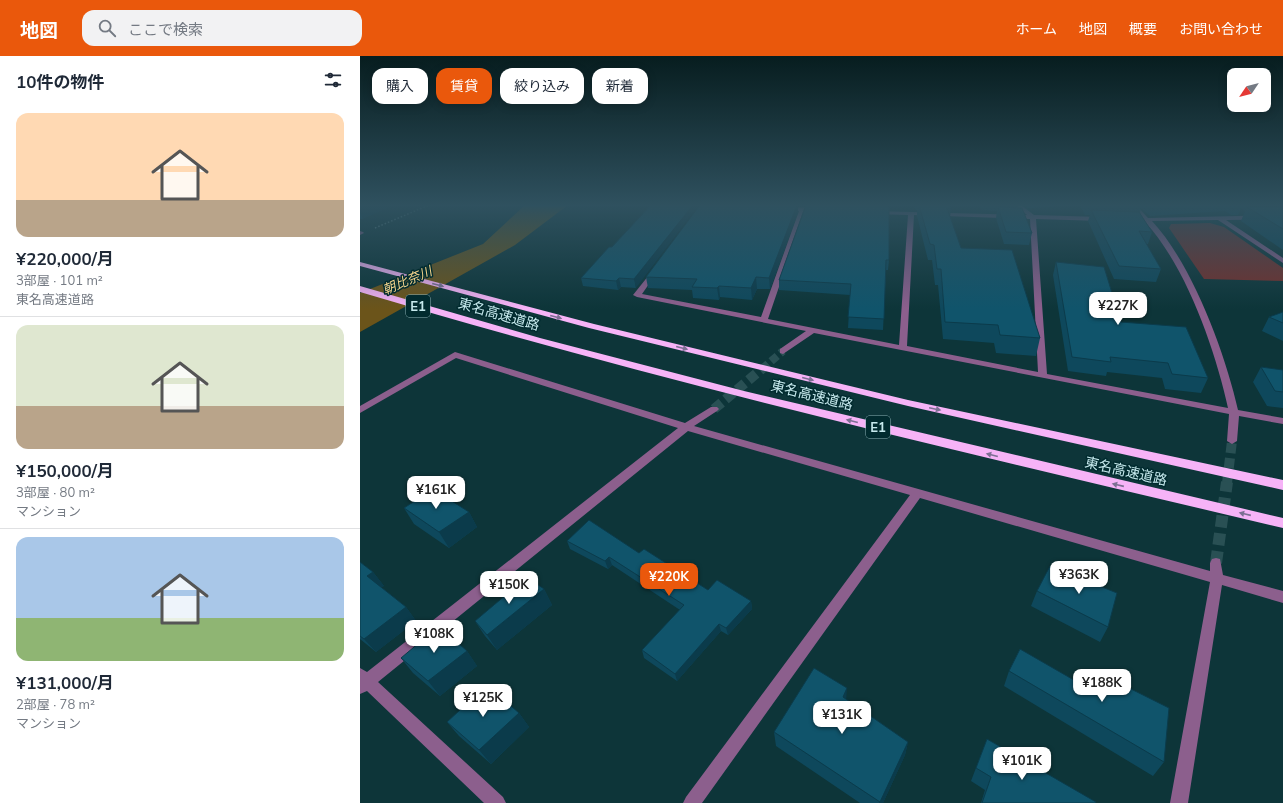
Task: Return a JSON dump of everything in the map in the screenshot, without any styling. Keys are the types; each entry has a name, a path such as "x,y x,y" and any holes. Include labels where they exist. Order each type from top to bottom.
{"highway":[{"name":"東名高速道路","path":"360,264 505,303 908,403 1283,485"},
{"name":"東名高速道路","path":"360,289 568,349 847,420 1283,523"}],"street":[{"path":"764,320 792,240"},
{"path":"903,347 909,240"},
{"path":"1034,240 1043,376"},
{"path":"1163,240 1185,277 1217,350 1227,382 1234,413 1232,441"},
{"path":"1252,240 1283,261"},
{"path":"660,263 637,295 1043,376 1283,421"},
{"path":"783,351 813,330"},
{"path":"360,410 455,355 686,427 1283,597"},
{"path":"497,803 362,681 686,427 714,409"},
{"path":"692,803 917,493"},
{"path":"1179,803 1217,578 1216,563"}],"shaded area":[{"path":"1177,240 1243,240 1283,268 1283,281 1204,279"}],"water":[{"name":"朝比奈川","path":"487,240 522,240 360,332 360,293 483,244"}],"building":[{"path":"619,240 665,240 634,279 619,278 616,281 581,278 609,247 612,247"},
{"path":"674,240 784,240 769,278 756,277 751,288 719,286 717,288 692,287 697,279 646,277"},
{"path":"793,240 889,240 889,260 886,260 884,319 848,317 851,284 779,280"},
{"path":"929,240 958,240 961,248 1012,250 1040,338 1000,335 998,325 945,322 941,269 937,269 934,245 930,244"},
{"path":"1106,240 1144,240 1161,269 1119,266"},
{"path":"1056,262 1104,267 1121,322 1186,327 1208,378 1172,374 1168,363 1110,357 1111,362 1072,357"},
{"path":"1283,312 1283,323 1269,317"},
{"path":"1261,367 1283,370 1283,392 1275,391"},
{"path":"433,489 469,512 439,532 404,508"},
{"path":"589,520 639,553 644,549 708,590 717,580 751,601 726,628 719,624 675,674 642,650 684,605 609,557 605,561 567,541"},
{"path":"360,562 373,572 367,576 406,607 364,639 360,636"},
{"path":"1050,566 1117,593 1108,627 1037,591"},
{"path":"527,577 544,589 487,635 475,621"},
{"path":"439,626 467,651 428,681 401,658"},
{"path":"1020,649 1086,687 1093,670 1169,708 1164,762 1009,671"},
{"path":"814,668 847,688 843,697 908,742 880,802 774,732"},
{"path":"487,685 519,713 479,750 447,722"},
{"path":"987,739 1096,802 982,803 991,777 976,768"}],"tunnel":[{"path":"762,369 783,351"},
{"path":"714,409 763,368"},
{"path":"1227,483 1232,441"},
{"path":"1216,563 1227,482"}]}
